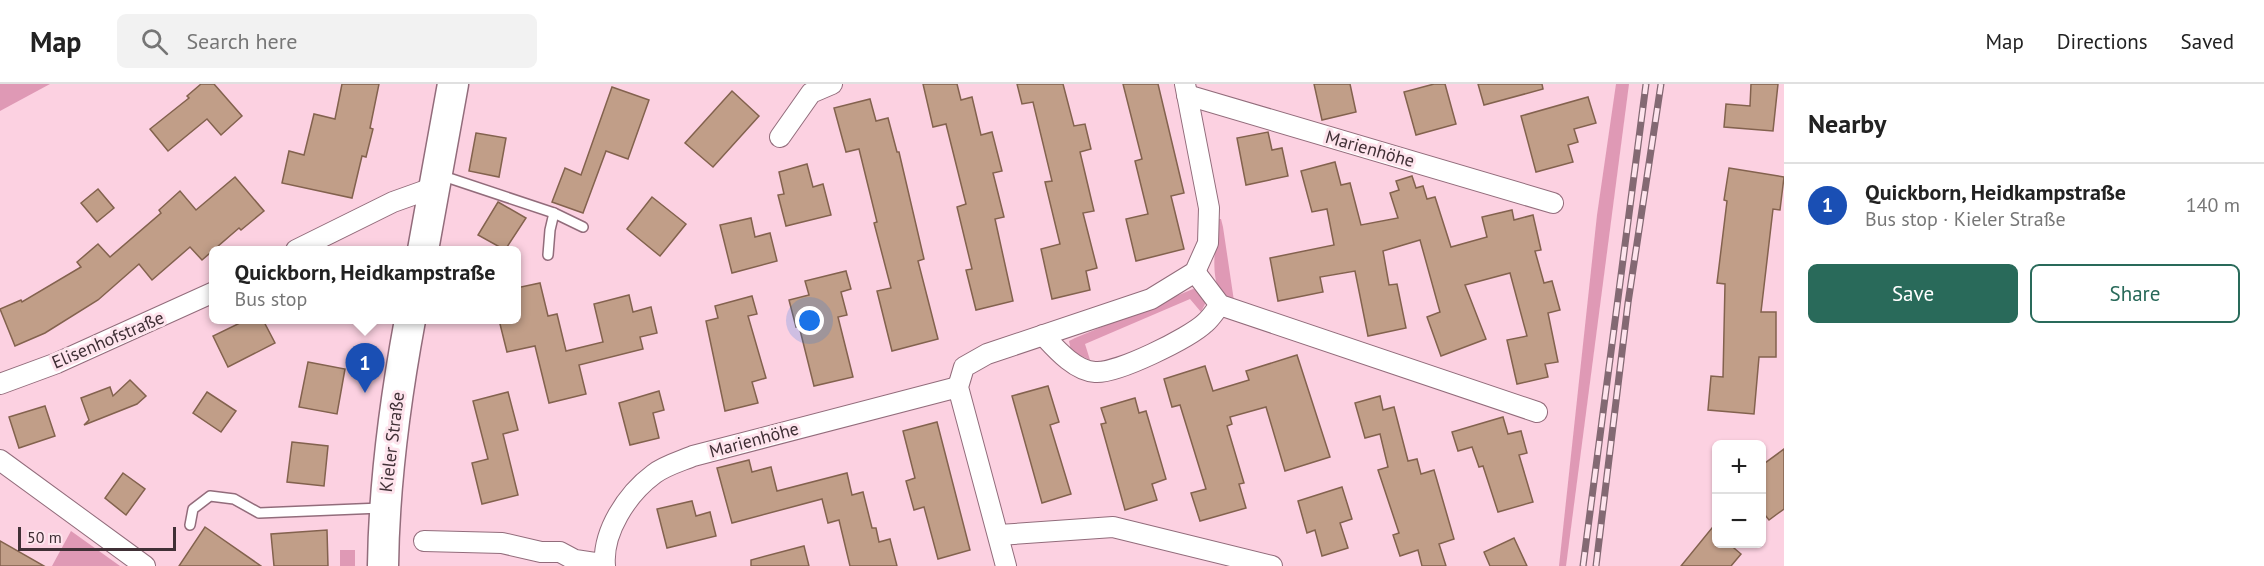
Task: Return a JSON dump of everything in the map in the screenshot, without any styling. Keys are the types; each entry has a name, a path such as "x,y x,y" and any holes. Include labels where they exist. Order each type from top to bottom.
{"main road":[{"path":"424,246 453,84"},
{"name":"Kieler Straße","path":"383,566 384,508 401,369 409,324"}],"street":[{"path":"780,136 811,93 832,84"},
{"name":"Marienhöhe","path":"1195,273 1208,243 1209,208 1186,90 1552,202"},
{"path":"304,246 436,181"},
{"path":"1006,566 958,387 964,367 987,354 1151,299 1195,273 1220,305 1538,412"},
{"name":"Elisenhofstraße","path":"0,384 57,363 209,294"},
{"path":"1043,335 1070,362 1094,373 1122,367 1194,332 1207,322 1220,305"},
{"name":"Marienhöhe","path":"424,541 502,543 541,552 560,552 574,560 604,564 605,544 612,528 627,503 655,473 693,456 958,387"},
{"path":"0,460 145,566"},
{"path":"999,535 1113,527 1272,566"}],"lane":[{"path":"436,181 554,213 583,226"},
{"path":"548,255 549,230 554,213"},
{"path":"190,525 193,509 210,496 234,499 259,513 384,508"}],"shaded area":[{"path":"0,84 50,84 0,111"},
{"path":"1616,84 1629,84 1566,566 1559,566 1597,215"},
{"path":"1218,219 1221,219 1223,227 1234,301 1225,297 1215,278"},
{"path":"1193,289 1200,290 1206,302 1201,312 1190,299 1085,344 1090,360 1071,351 1069,341"},
{"path":"71,531 120,566 52,566"},
{"path":"340,550 355,550 355,566 340,566"}],"building":[{"path":"201,84 214,84 242,116 221,135 207,119 168,151 150,129 189,98 187,96"},
{"path":"342,84 379,84 370,128 373,129 366,157 362,156 352,198 282,183 289,151 304,155 314,114 335,119"},
{"path":"923,84 957,84 961,100 972,97 981,135 992,132 1002,171 993,173 1004,217 995,219 1013,301 976,310 966,270 972,269 957,207 966,204 946,124 933,127"},
{"path":"1017,84 1063,84 1074,126 1085,124 1091,149 1080,152 1094,211 1083,213 1097,268 1086,271 1090,290 1052,299 1041,249 1060,244 1045,182 1052,181 1033,102 1022,104"},
{"path":"1123,84 1158,84 1184,193 1171,196 1184,249 1136,261 1126,219 1148,214 1135,161 1142,159"},
{"path":"1314,84 1350,84 1356,112 1322,120"},
{"path":"1434,84 1445,84 1456,124 1416,135 1404,92"},
{"path":"1478,84 1542,84 1543,89 1484,105"},
{"path":"1751,84 1778,84 1773,131 1724,127 1726,104 1750,106"},
{"path":"612,87 649,100 628,159 606,151 583,213 552,202 565,168 581,175"},
{"path":"732,91 759,116 713,167 685,143"},
{"path":"1588,97 1596,123 1574,129 1578,142 1568,145 1573,162 1536,172 1521,116"},
{"path":"870,99 876,121 888,118 897,152 899,152 924,259 918,261 938,339 892,351 877,291 891,288 874,223 877,222 859,149 846,152 834,108"},
{"path":"1268,132 1272,150 1282,148 1288,176 1246,185 1237,138"},
{"path":"476,133 506,138 499,177 469,171"},
{"path":"1335,162 1341,185 1350,183 1361,225 1398,218 1390,193 1399,190 1396,181 1412,176 1416,188 1423,186 1427,199 1435,197 1451,247 1487,237 1482,217 1512,210 1514,220 1533,215 1541,250 1535,251 1544,283 1552,281 1560,310 1548,313 1558,362 1545,364 1548,377 1517,384 1507,340 1527,336 1510,273 1465,285 1486,339 1441,356 1427,317 1440,312 1420,240 1383,251 1389,285 1397,284 1406,328 1368,336 1355,271 1320,277 1323,292 1278,301 1270,258 1334,245 1327,209 1312,212 1301,171"},
{"path":"807,164 813,187 823,184 831,215 786,226 778,195 784,194 779,172"},
{"path":"1729,168 1784,177 1780,210 1773,209 1761,312 1776,312 1776,357 1759,357 1754,414 1708,410 1711,376 1723,377 1725,284 1717,283"},
{"path":"235,177 264,211 218,246 209,246 209,254 202,260 190,247 152,280 139,264 98,300 45,333 15,346 0,309 21,300 22,302 81,267 77,262 98,244 110,257 161,213 159,210 180,191 196,210"},
{"path":"98,189 114,208 97,222 81,203"},
{"path":"652,197 686,224 660,256 627,229"},
{"path":"498,202 526,218 508,246 498,246 478,235"},
{"path":"751,218 755,237 770,233 777,261 732,273 720,225"},
{"path":"846,271 851,289 841,292 847,315 838,317 853,377 814,386 799,326 796,327 789,300 809,295 805,281"},
{"path":"540,283 548,316 557,314 566,351 603,342 594,304 629,295 633,312 651,307 657,333 640,337 643,349 579,365 586,394 549,403 535,346 507,352 500,324 521,324 521,287"},
{"path":"752,296 757,314 748,316 766,378 752,382 758,403 725,411 706,321 718,318 715,306"},
{"path":"238,324 265,324 275,343 228,367 213,336"},
{"path":"1297,355 1330,457 1285,471 1266,407 1230,417 1232,424 1227,426 1244,483 1239,484 1246,508 1200,521 1191,493 1206,489 1180,405 1172,407 1164,379 1205,366 1213,391 1249,380 1246,371"},
{"path":"308,362 345,369 337,414 299,407"},
{"path":"130,380 146,396 137,404 84,425 89,420 81,398 110,387 113,396"},
{"path":"1048,386 1059,422 1050,425 1071,494 1042,503 1012,396"},
{"path":"659,391 664,410 653,413 659,438 630,445 619,403"},
{"path":"207,392 236,411 221,432 193,413"},
{"path":"508,392 518,430 503,434 518,495 482,504 472,463 488,459 473,401"},
{"path":"1380,396 1383,410 1394,407 1408,461 1417,459 1421,474 1434,470 1454,539 1439,544 1446,566 1422,566 1418,550 1400,556 1393,535 1399,533 1378,470 1388,467 1380,434 1365,438 1355,403"},
{"path":"1135,398 1139,413 1146,411 1166,479 1152,484 1157,500 1125,510 1101,424 1106,423 1101,408"},
{"path":"45,406 55,436 19,448 9,417"},
{"path":"1503,417 1508,434 1521,431 1527,453 1519,455 1533,502 1498,512 1483,466 1479,467 1472,447 1458,451 1452,432"},
{"path":"937,422 970,550 938,559 924,507 914,510 906,481 915,478 903,431"},
{"path":"292,442 328,446 324,486 287,482"},
{"path":"1784,449 1784,509 1769,520 1766,516 1766,462"},
{"path":"749,460 752,472 771,467 777,491 847,473 852,495 863,492 872,528 876,528 879,542 890,539 897,566 850,566 839,520 828,523 822,499 732,523 717,468"},
{"path":"123,473 145,489 126,515 105,498"},
{"path":"1342,487 1352,519 1340,523 1348,548 1322,556 1315,530 1307,533 1298,501"},
{"path":"692,501 696,516 710,512 716,536 667,548 657,509"},
{"path":"205,527 261,566 179,566"},
{"path":"1712,528 1712,548 1734,548 1741,554 1731,566 1681,566"},
{"path":"327,530 328,566 274,566 271,534"},
{"path":"1514,538 1527,566 1490,566 1484,552"},
{"path":"0,541 44,566 0,566"},
{"path":"804,546 809,566 751,566 751,560"}],"railway":[{"path":"1583,566 1646,84"},
{"path":"1596,566 1628,303 1661,84"}],"place":[{"name":"Quickborn, Heidkampstraße","path":"365,393"}]}
